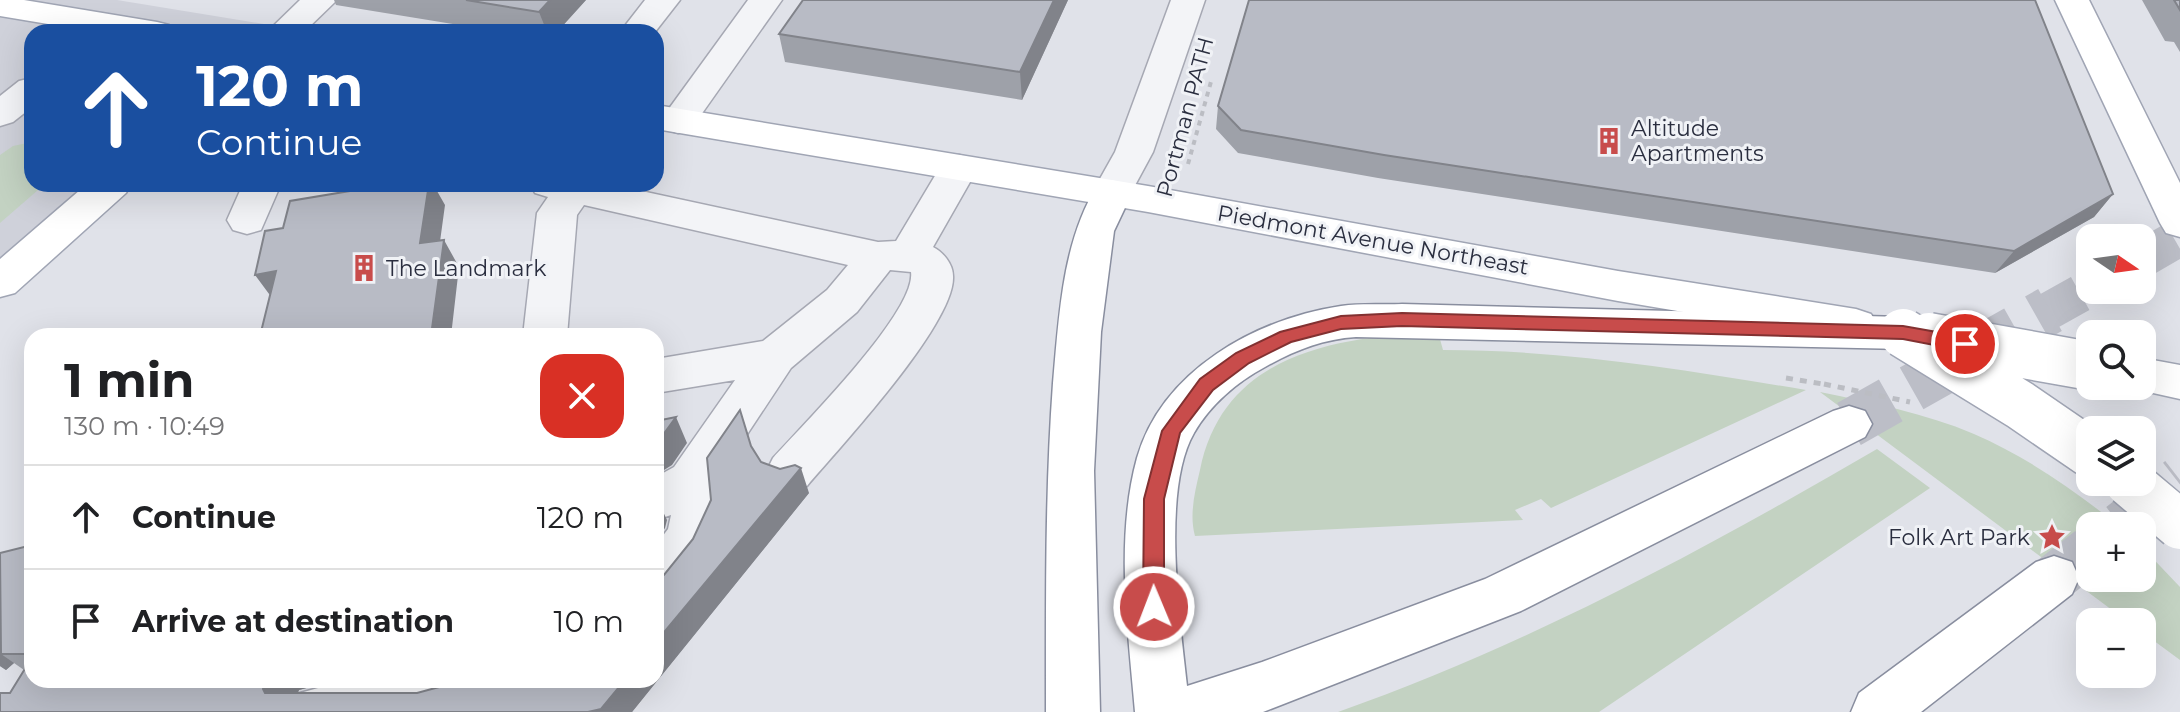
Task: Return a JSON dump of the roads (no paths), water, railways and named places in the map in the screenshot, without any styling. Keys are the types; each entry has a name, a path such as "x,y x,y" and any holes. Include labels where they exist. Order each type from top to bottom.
{"main road":[{"path":"2072,0 2180,223"},
{"path":"0,6 86,24"},
{"name":"Piedmont Avenue Northeast","path":"667,119 1112,193 1618,286 2076,364"},
{"path":"0,282 103,192"},
{"path":"1073,712 1070,471 1079,332 1094,231 1112,193"},
{"path":"1162,712 1152,538 1159,469 1171,431 1206,384 1242,358 1286,337 1341,322 1402,320 1903,333 2076,443"},
{"path":"2156,378 2180,382"},
{"path":"1186,712 1262,687 1503,595 1849,424"},
{"path":"2146,496 2180,525"},
{"path":"1878,712 2054,578"}],"street":[{"path":"293,24 320,0"},
{"path":"643,24 663,0"},
{"path":"667,119 765,0"},
{"path":"1112,193 1134,152 1188,0"},
{"path":"664,570 694,530 698,508 674,491 775,356 893,256 959,168"},
{"path":"247,220 259,192"},
{"path":"546,328 557,213 564,192"},
{"path":"599,192 893,256 918,256 930,265 933,278 929,297 911,327 790,472"},
{"path":"664,375 775,356"},
{"path":"319,712 432,688"}],"tunnel":[{"path":"2156,251 2180,237"},
{"path":"2047,312 2076,296"},
{"path":"1849,424 2050,310"},
{"path":"2139,512 2180,480"},
{"path":"2054,578 2076,561"}],"place":[{"name":"Altitude Apartments","path":"1609,141"},
{"name":"The Landmark","path":"364,268"},
{"name":"Folk Art Park","path":"2052,537"}]}
